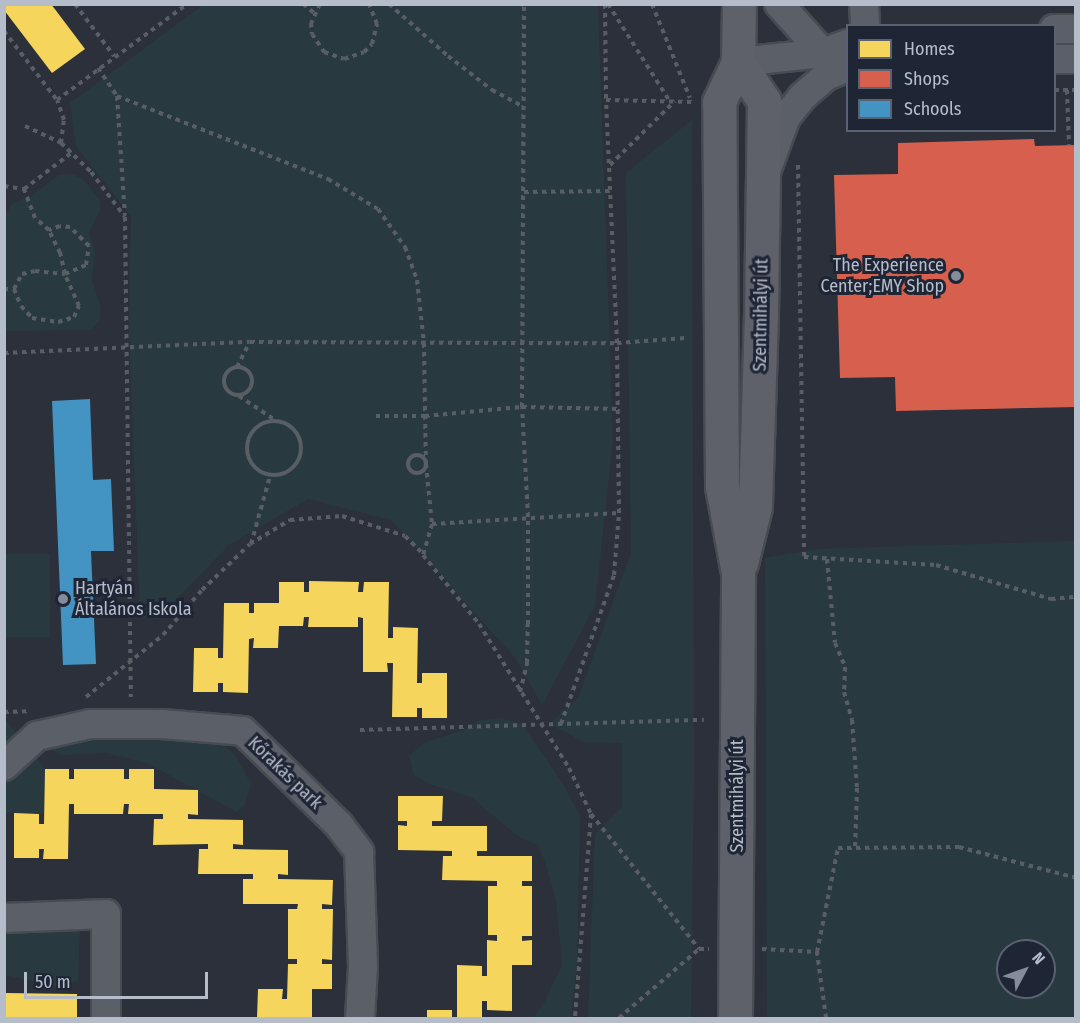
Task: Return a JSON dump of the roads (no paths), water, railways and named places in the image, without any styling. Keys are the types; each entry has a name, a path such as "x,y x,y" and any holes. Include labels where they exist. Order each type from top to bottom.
{"main road":[{"name":"Szentmihályi út","path":"738,573 755,507 764,101 738,62 739,4"},
{"name":"Szentmihályi út","path":"735,1018 738,573 722,487 705,102 738,62"}],"street":[{"path":"778,4 839,51"},
{"path":"864,4 865,24"},
{"path":"1056,29 1076,29"},
{"path":"738,62 839,51"},
{"path":"1056,59 1076,59"},
{"path":"763,180 786,117 802,97 826,76 846,69"},
{"name":"Kőrakás park","path":"4,766 38,736 90,724 162,724 243,731 339,825 359,852 363,968 360,1018"},
{"path":"4,918 106,914 106,1018"}],"place":[{"name":"The Experience Center;EMY Shop","path":"956,276"},
{"name":"Hartyán Általános Iskola","path":"63,599"}]}
